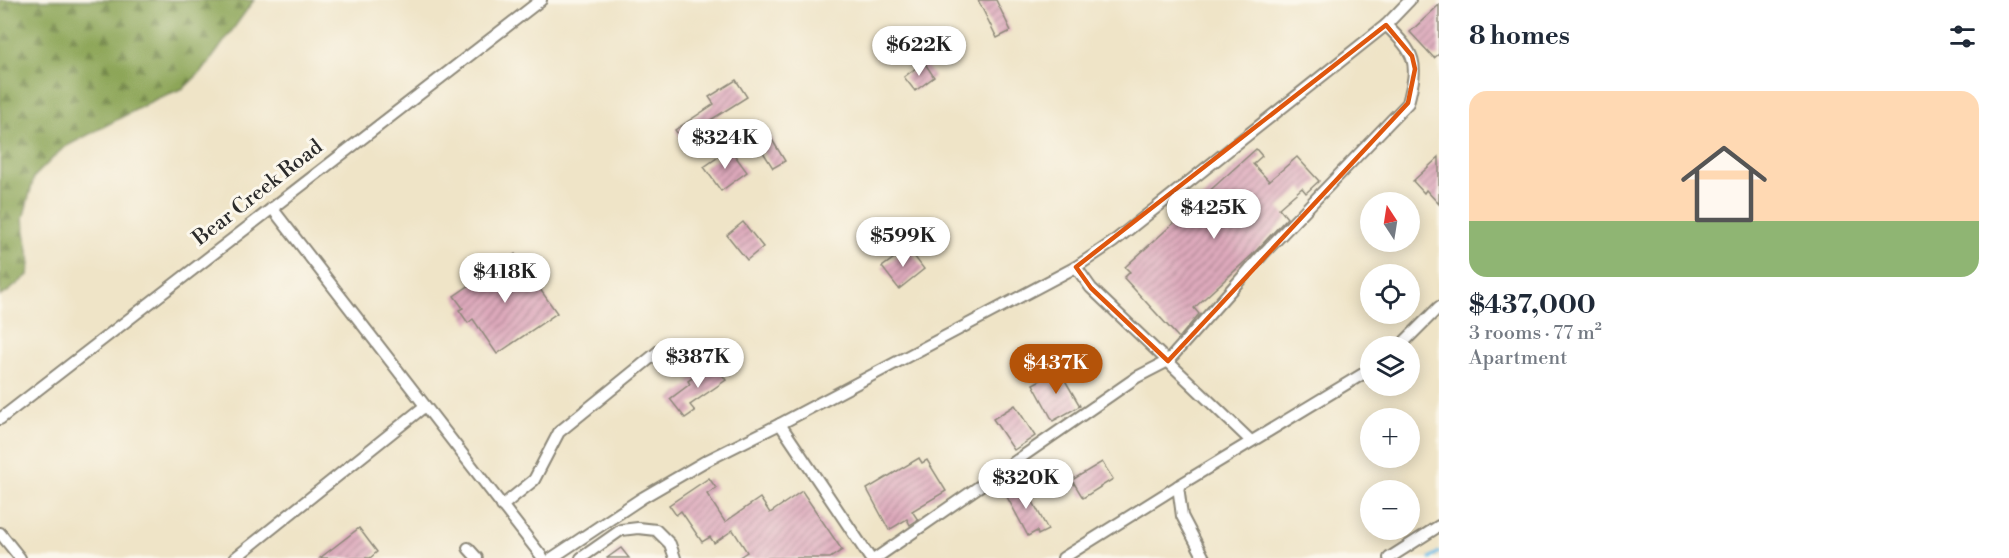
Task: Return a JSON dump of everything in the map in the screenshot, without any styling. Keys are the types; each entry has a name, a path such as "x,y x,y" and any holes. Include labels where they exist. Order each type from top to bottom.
{"street":[{"name":"Bear Creek Road","path":"0,419 541,0"},
{"path":"552,558 642,498 695,467 1077,267 1113,242 1386,25 1410,0"},
{"path":"876,558 1137,377 1168,360 1263,254 1408,103 1415,69 1412,56 1407,46 1386,25"},
{"path":"272,208 543,558"},
{"path":"1077,267 1091,288 1251,441"},
{"path":"1410,336 1439,307"},
{"path":"502,506 534,480 559,432 659,351"},
{"path":"1064,558 1360,376"},
{"path":"235,558 425,406"},
{"path":"780,424 870,558"},
{"path":"1178,486 1182,516 1204,558"},
{"path":"1389,558 1439,526"},
{"path":"581,558 621,530 638,528 656,530 670,544 675,558"},
{"path":"0,533 20,558"},
{"path":"468,548 477,558"}],"highlighted area":[{"path":"1386,25 1412,56 1415,69 1408,103 1168,361 1091,288 1076,267"}],"green space":[{"path":"0,0 254,0 205,68 184,88 158,98 63,148 34,177 23,219 30,264 28,275 0,296"}],"building":[{"path":"978,0 996,0 1011,31 997,38"},
{"path":"1439,5 1439,54 1434,58 1410,32"},
{"path":"924,62 934,77 915,91 904,77"},
{"path":"736,80 747,97 709,121 719,136 693,154 675,130 714,104 709,97"},
{"path":"768,133 785,161 773,168 756,141"},
{"path":"730,149 747,172 721,191 704,167"},
{"path":"1256,149 1262,156 1253,164 1269,181 1297,157 1319,181 1306,193 1302,188 1279,208 1287,218 1252,255 1194,308 1199,314 1179,338 1124,278 1130,272 1125,267"},
{"path":"1439,157 1439,204 1426,190 1424,193 1413,181"},
{"path":"743,222 763,247 747,260 727,235"},
{"path":"908,248 924,269 899,289 882,267"},
{"path":"515,254 557,313 497,354 473,319 468,323 459,310 463,308 454,296"},
{"path":"714,363 726,380 690,405 695,411 685,418 670,399 690,384 688,381"},
{"path":"1059,370 1080,406 1053,421 1033,384"},
{"path":"1015,405 1035,436 1014,450 993,419"},
{"path":"919,458 922,463 927,460 946,491 912,511 918,520 910,525 907,519 889,530 867,489"},
{"path":"1102,462 1113,479 1083,498 1072,480"},
{"path":"709,478 716,488 707,494 725,522 760,498 770,513 802,491 842,550 830,558 738,558 747,552 733,530 714,543 710,537 702,542 681,511 676,515 669,505"},
{"path":"1023,483 1048,530 1038,535 1037,531 1028,536 1005,493"},
{"path":"359,528 377,552 370,558 320,558"},
{"path":"621,548 629,558 607,558"}],"waterway":[{"path":"1430,558 1439,552"}]}
